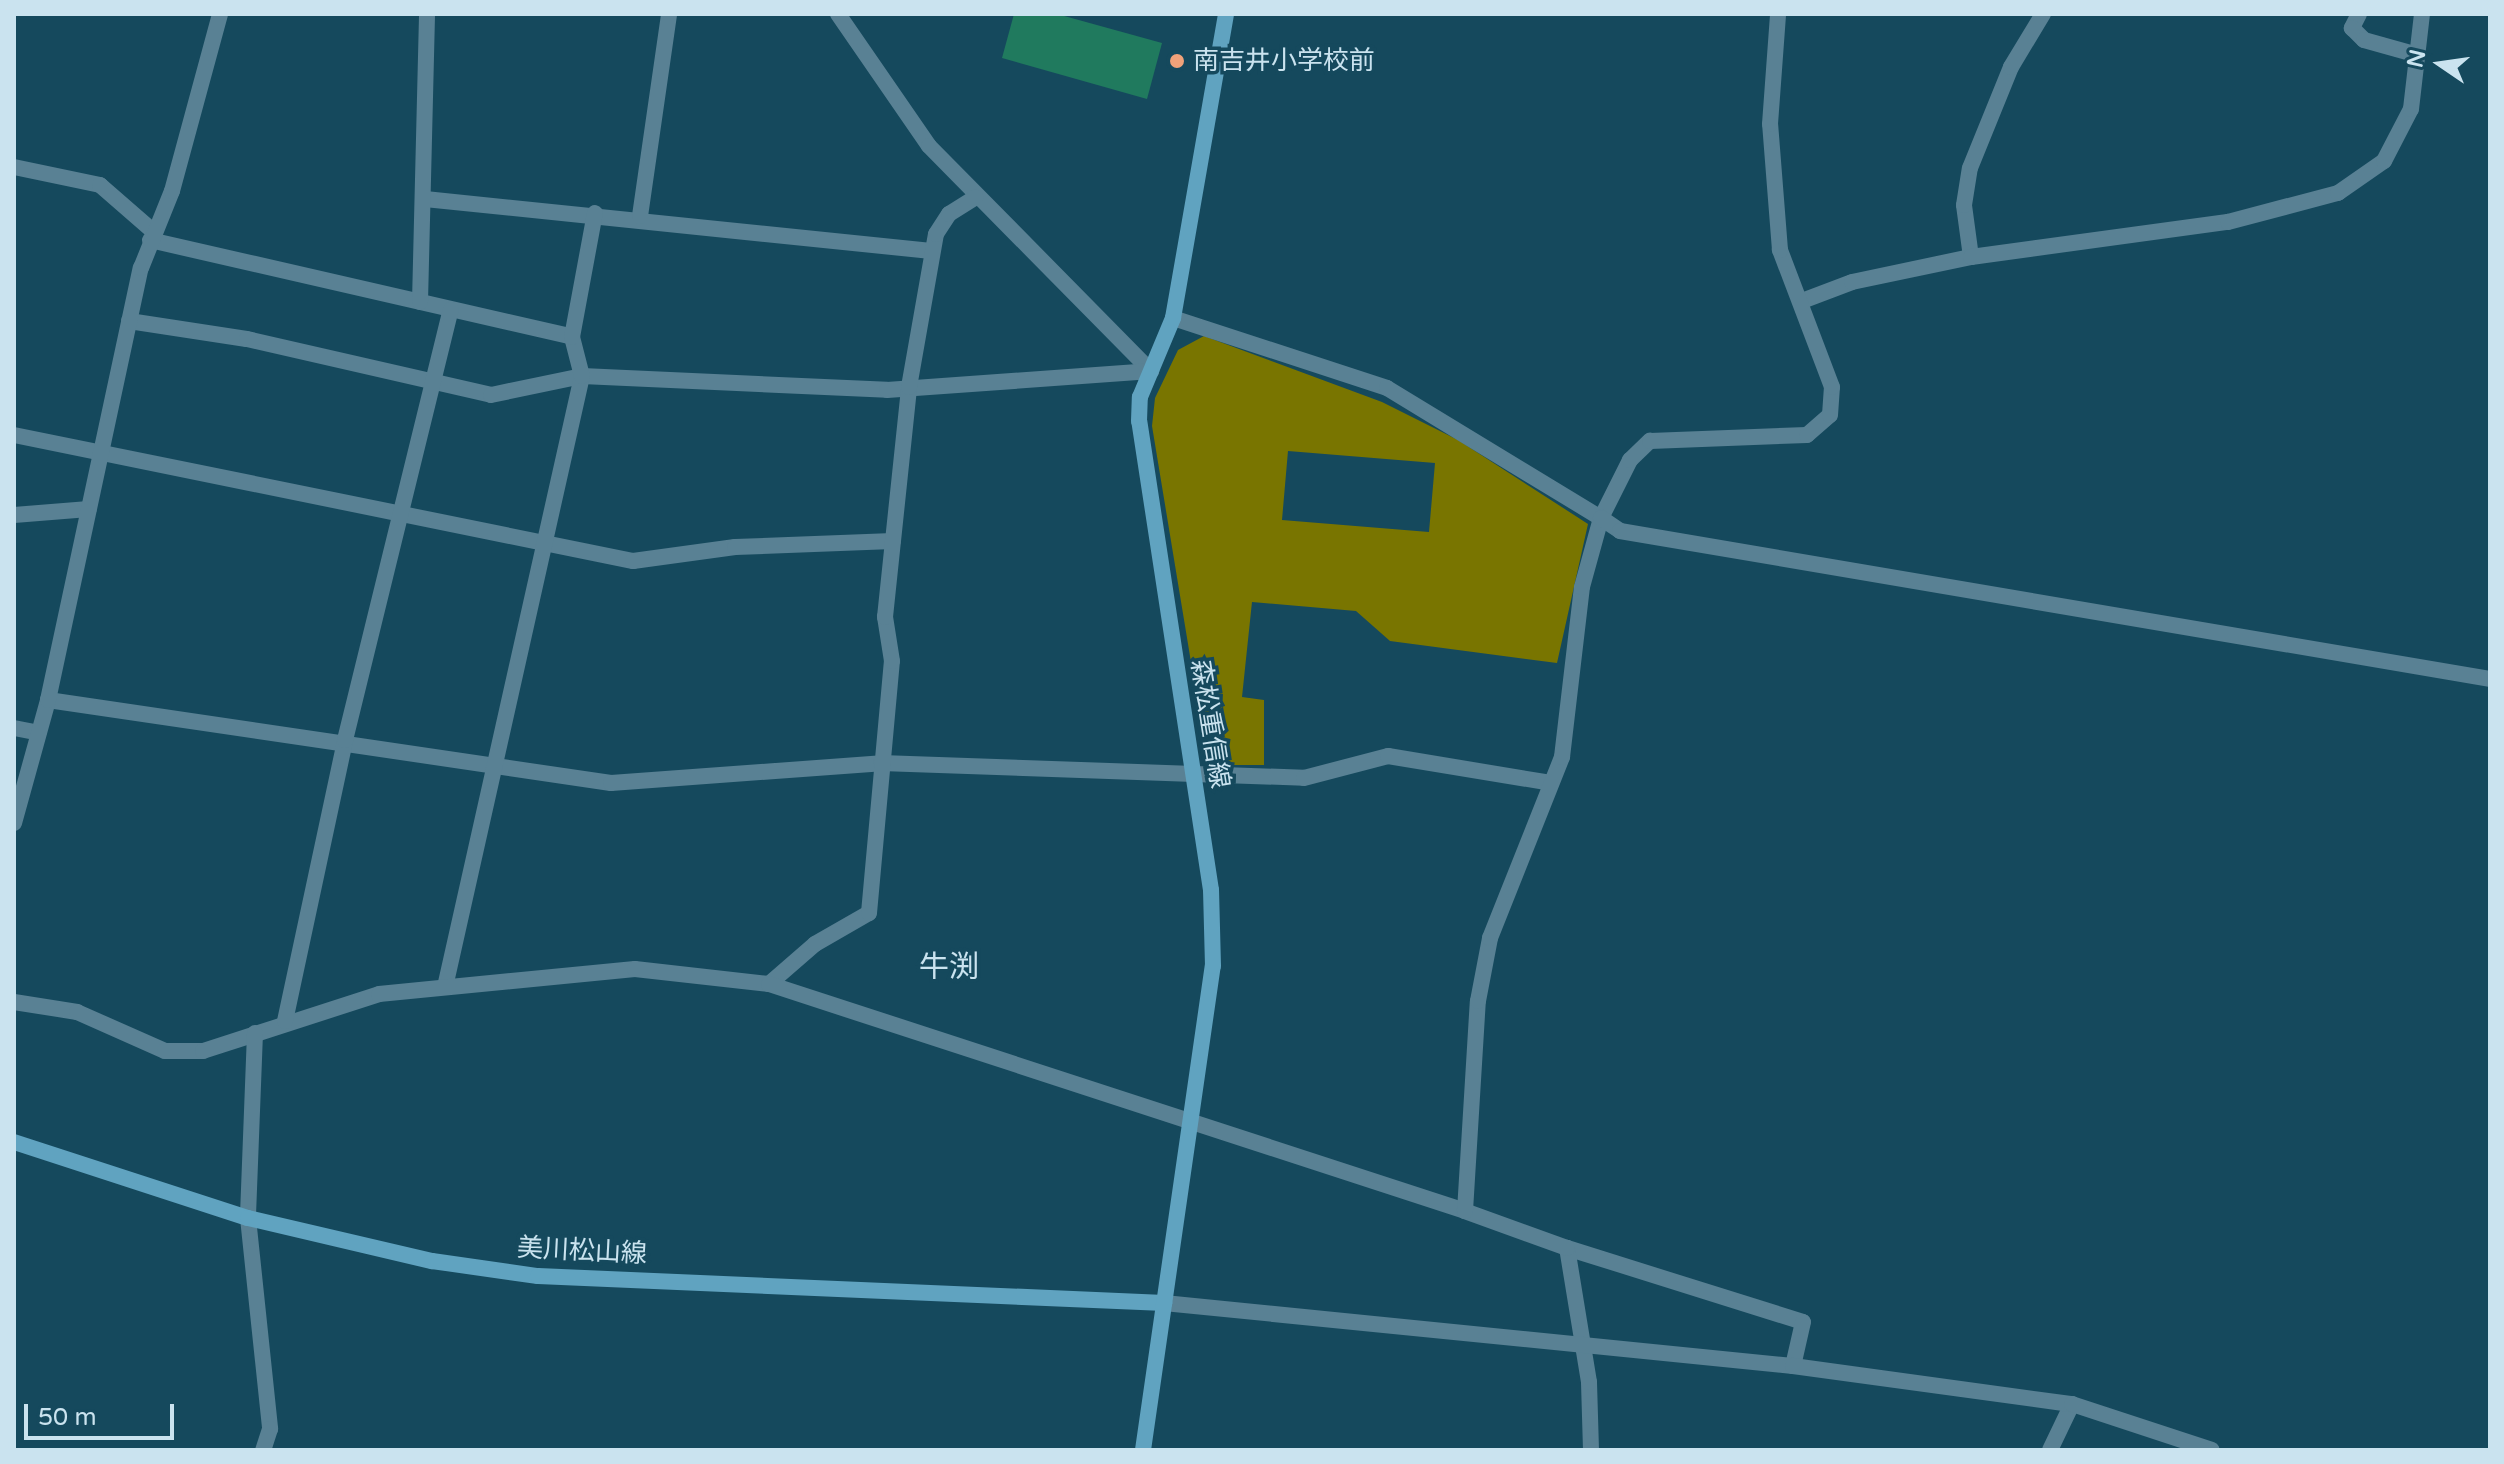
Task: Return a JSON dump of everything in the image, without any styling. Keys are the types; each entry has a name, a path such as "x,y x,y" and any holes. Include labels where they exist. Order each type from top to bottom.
{"main road":[{"name":"森松重信線","path":"1143,1450 1213,966 1195,778 1139,421 1151,371 1173,318 1226,14"},
{"name":"美川松山線","path":"14,1142 248,1218 345,1245 538,1276 1164,1303"}],"street":[{"path":"14,823 48,700 129,321 151,236 172,191 220,14"},
{"path":"420,302 425,199 427,14"},
{"path":"640,216 669,14"},
{"path":"838,14 929,146 975,198 1151,371"},
{"path":"1465,1211 1478,1001 1490,938 1551,783 1570,719 1582,587 1601,518 1630,460 1650,441 1807,435 1819,428 1830,415 1832,387 1802,301 1780,250 1773,188 1778,14"},
{"path":"1971,257 1964,205 1970,168 2007,75 2043,14"},
{"path":"2359,14 2352,28 2364,40 2414,54"},
{"path":"1802,301 1852,282 1971,257 2228,222 2338,193 2384,161 2411,109 2414,54 2422,14"},
{"path":"14,167 100,185 151,236 572,337"},
{"path":"769,984 815,944 869,913 892,661 885,617 909,387 931,251 949,214 975,198"},
{"path":"425,199 640,216 931,251"},
{"path":"445,987 582,376 572,337 595,213"},
{"path":"285,1021 345,740 401,517 429,383 451,310"},
{"path":"1173,318 1387,388 1465,429 1620,531 2490,679"},
{"path":"129,321 247,339 491,395 582,376 909,387 1151,371"},
{"path":"14,435 100,458 545,548 633,561 735,547 893,541"},
{"path":"14,515 89,509"},
{"path":"48,700 345,740 611,783 881,763 1195,778 1304,778 1388,756 1551,783"},
{"path":"14,728 39,733"},
{"path":"14,1002 77,1012 165,1051 203,1051 285,1021 379,994 635,969 769,984 1190,1125 1803,1322 1793,1366"},
{"path":"255,1033 248,1218 270,1429 263,1450"},
{"path":"1567,1248 1582,1344 1591,1450"},
{"path":"1164,1303 1793,1366 2072,1404 2212,1450"},
{"path":"2050,1450 2072,1404"}],"shaded area":[{"path":"1014,14 1057,14 1162,43 1147,99 1002,58"},
{"path":"1204,336 1382,402 1458,440 1588,524 1557,663 1390,641 1356,611 1252,602 1242,697 1264,700 1264,765 1208,765 1152,426 1155,398 1178,350","holes":["1288,451 1435,463 1429,532 1282,520"]}],"place":[{"name":"南吉井小学校前","path":"1177,61"}],"district":[{"name":"牛渕","path":"949,968"}]}
